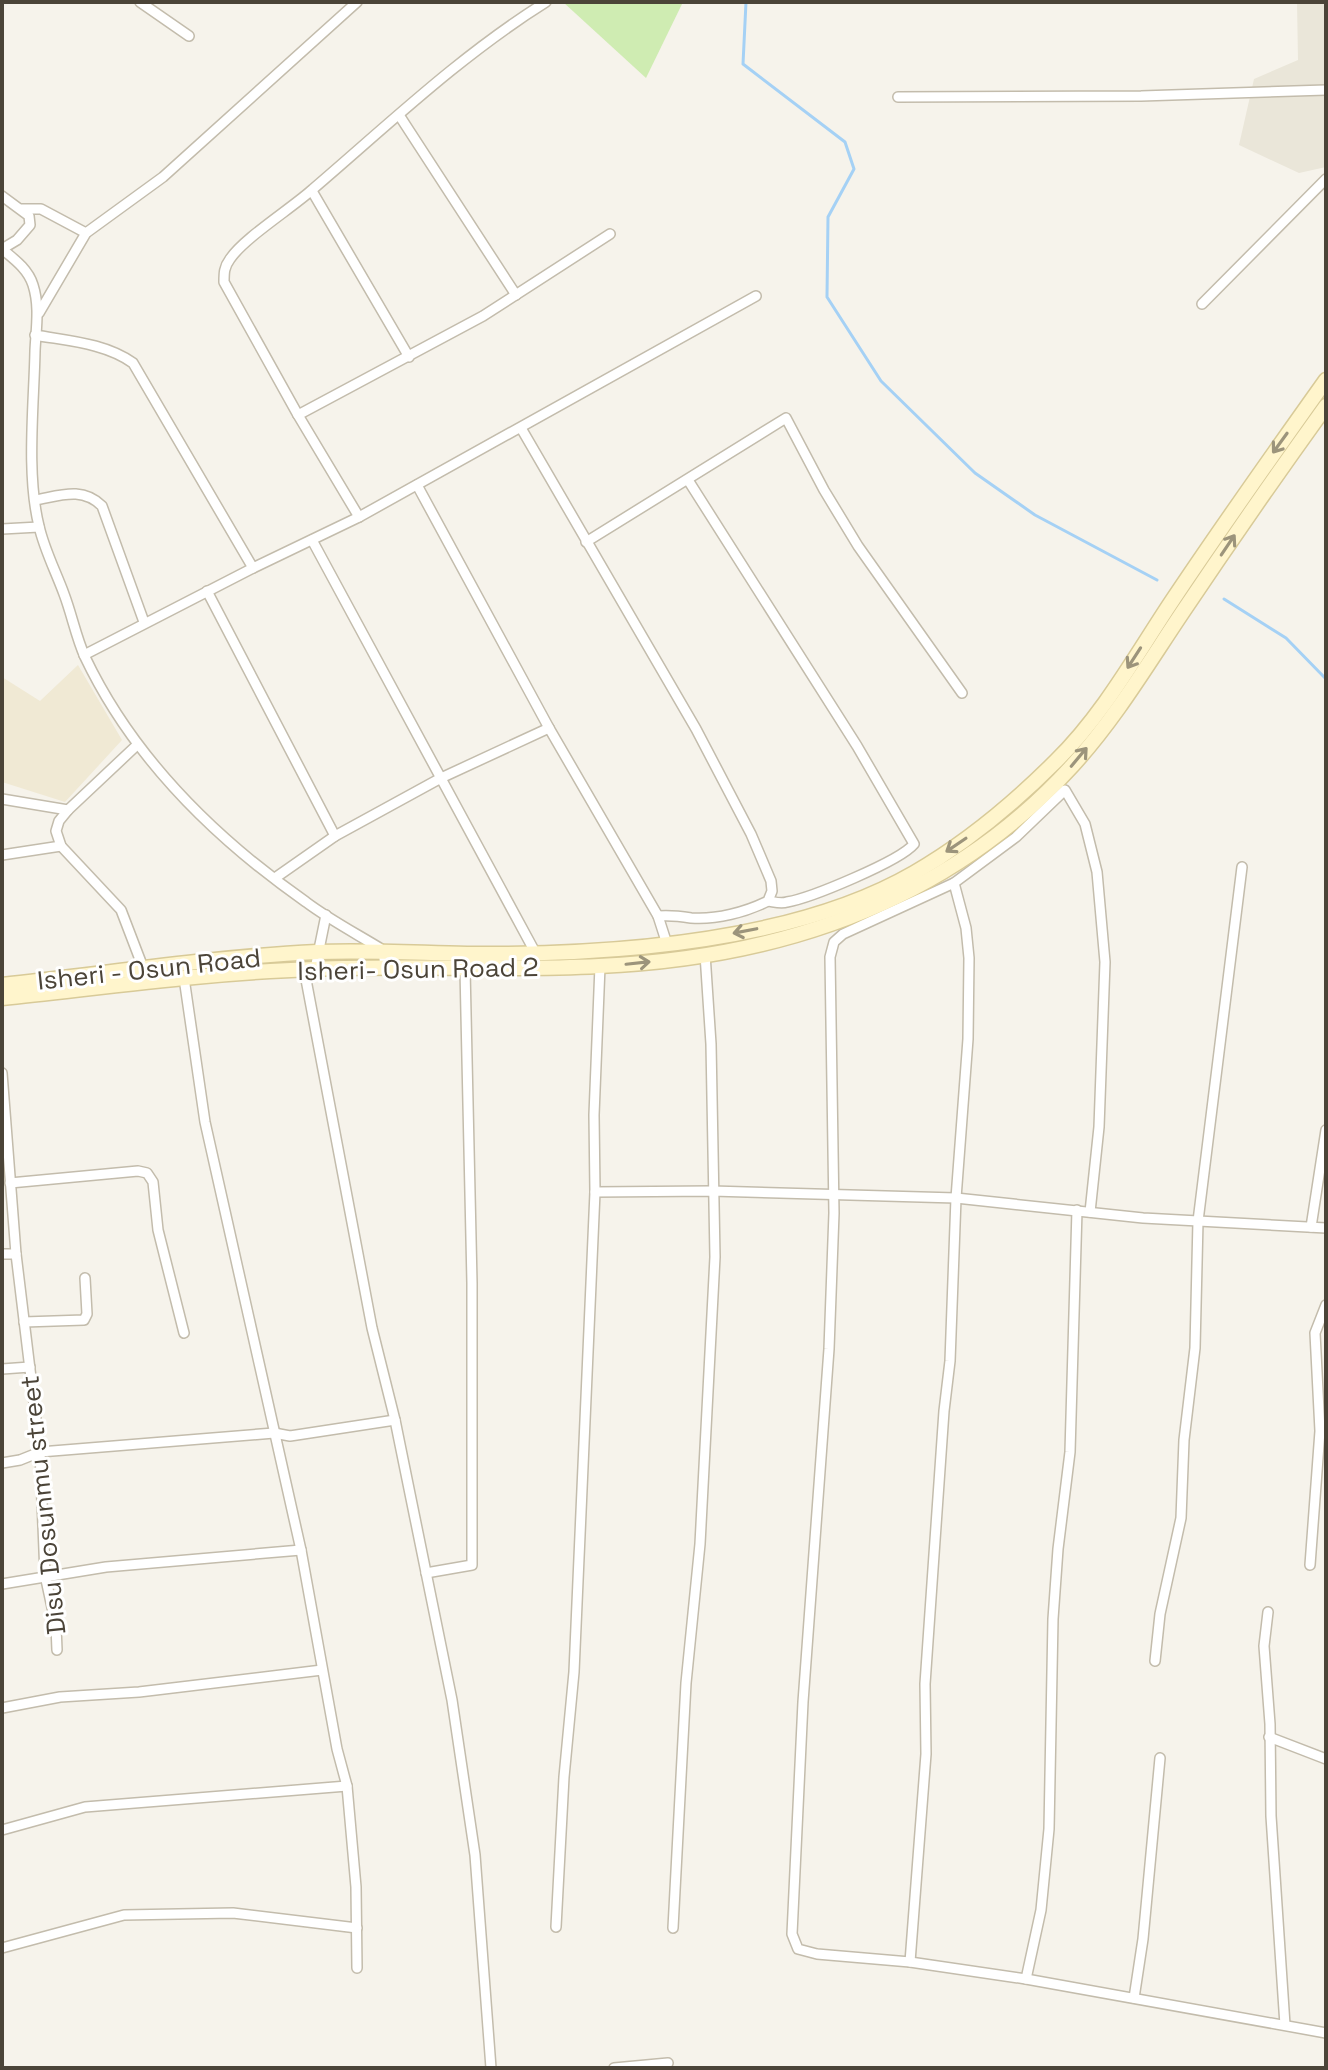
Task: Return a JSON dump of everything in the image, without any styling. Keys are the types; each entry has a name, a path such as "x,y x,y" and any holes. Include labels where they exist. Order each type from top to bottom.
{"main road":[{"name":"Isheri - Osun Road","path":"2,985 318,952 383,950 467,954 667,944 749,931 861,899 913,874 964,840 1005,808 1060,757 1102,706 1253,481 1326,380"},
{"name":"Isheri- Osun Road 2","path":"2,998 252,971 600,966 731,951 806,934 869,910 933,878 973,852 1024,812 1071,767 1114,715 1326,406"}],"street":[{"path":"140,2 189,36"},
{"path":"357,2 163,177 86,233 39,313 35,335 33,442 39,527 84,655 110,704 137,745 186,800 240,852 326,915 383,950 385,967"},
{"path":"359,517 224,282 224,271 230,258 244,245 312,191 467,56 546,2"},
{"path":"898,97 1141,96 1326,90"},
{"path":"399,115 516,295"},
{"path":"1202,304 1326,179"},
{"path":"312,191 409,357"},
{"path":"2,196 29,216 30,225 17,240 2,249 22,266 32,283 39,313"},
{"path":"22,209 41,209 86,233"},
{"path":"298,415 409,357 516,295 610,234"},
{"path":"84,655 144,622 359,517 756,296"},
{"path":"35,335 103,348 120,353 133,363 253,568"},
{"path":"586,542 782,418 788,419 824,490 858,546 962,693"},
{"path":"521,428 696,729 751,834 771,881 772,891 768,901"},
{"path":"658,916 677,914 694,918 727,915 768,901 789,902 873,869 908,851 914,844 865,758 688,480"},
{"path":"417,485 549,728 658,916 667,944"},
{"path":"35,500 79,492 102,506 144,622"},
{"path":"2,529 39,527"},
{"path":"312,540 535,952"},
{"path":"207,591 335,836"},
{"path":"275,878 335,836 441,778 549,728"},
{"path":"137,745 68,810 56,831 61,846 121,910 144,970"},
{"path":"1090,1212 1099,1127 1105,962 1097,872 1085,824 1065,790 1016,837 954,883 843,934 834,942 830,957 834,1195 829,1349 803,1702 792,1934 798,1949 817,1954 910,1962 1026,1979 1326,2033"},
{"path":"2,799 68,810"},
{"path":"2,855 61,846"},
{"path":"1155,1661 1160,1614 1181,1518 1184,1440 1195,1348 1198,1221 1242,867"},
{"path":"910,1962 926,1754 925,1684 950,1361 956,1198 968,1039 969,958 966,928 954,883"},
{"path":"326,915 318,952 309,969 372,1328 395,1420 452,1700 475,1855 491,2068"},
{"path":"673,1928 686,1683 700,1544 714,1271 711,1044 705,954"},
{"path":"556,1927 575,1657 595,1192 594,1115 600,966"},
{"path":"426,1573 468,1568 473,1560 472,1283 465,969"},
{"path":"184,978 205,1122 301,1550 347,1786 353,1847 357,1968"},
{"name":"Disu Dosunmu street","path":"2,1073 16,1254 40,1452 45,1575 56,1626 57,1650"},
{"path":"1311,1227 1326,1130"},
{"path":"10,1183 138,1171 147,1173 153,1182 158,1230 184,1333"},
{"path":"595,1192 712,1191 956,1198 1198,1221 1326,1228"},
{"path":"1026,1979 1041,1910 1049,1829 1053,1619 1070,1452 1077,1210"},
{"path":"2,1254 16,1254"},
{"path":"24,1322 84,1320 87,1314 85,1278"},
{"path":"1310,1565 1320,1431 1315,1333 1326,1305"},
{"path":"2,1369 30,1367"},
{"path":"2,1463 40,1452 274,1433 290,1436 395,1420"},
{"path":"2,1584 106,1567 301,1550"},
{"path":"1268,1612 1264,1646 1271,1816 1285,2025"},
{"path":"2,1708 60,1697 139,1692 322,1670"},
{"path":"1269,1737 1326,1759"},
{"path":"1134,1998 1143,1939 1160,1758"},
{"path":"2,1830 85,1807 347,1786"},
{"path":"2,1948 124,1915 233,1913 357,1928"},
{"path":"614,2068 668,2063"}],"shaded area":[{"path":"1297,2 1326,2 1326,167 1299,173 1239,145 1254,79 1298,60"},
{"path":"78,665 122,740 65,802 2,782 2,677 40,701"}],"green space":[{"path":"563,2 683,2 646,78"}],"waterway":[{"path":"746,2 743,64 845,142 854,169 828,217 827,297 881,381 975,473 1035,515 1157,580"},
{"path":"1224,599 1286,638 1326,679"}]}
